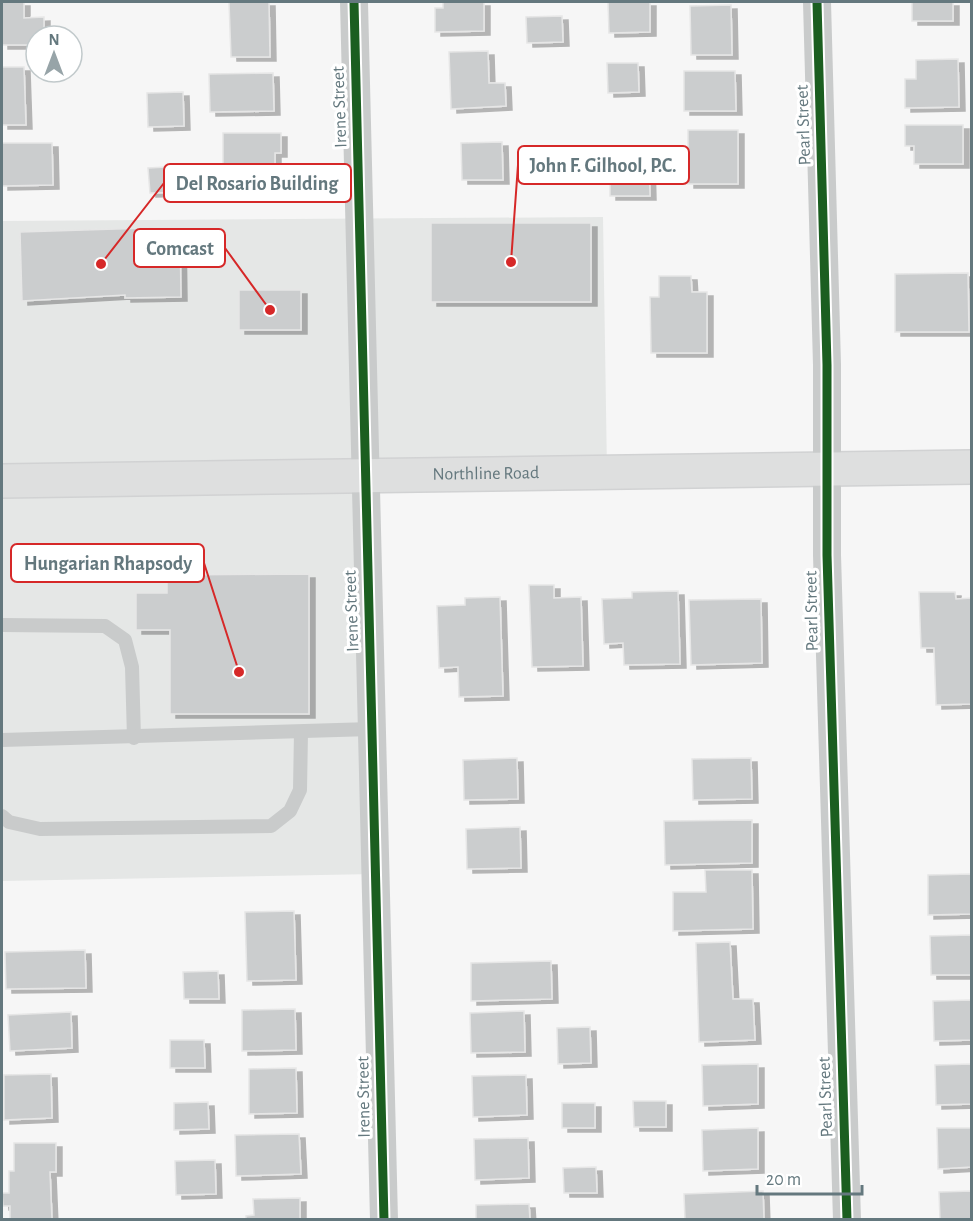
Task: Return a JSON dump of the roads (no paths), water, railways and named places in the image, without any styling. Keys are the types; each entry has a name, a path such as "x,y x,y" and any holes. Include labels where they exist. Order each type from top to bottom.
{"main road":[{"name":"Northline Road","path":"2,481 972,467"}],"street":[{"name":"Irene Street","path":"354,2 384,1220"},
{"name":"Pearl Street","path":"817,2 827,365 835,868 847,1220"}],"lane":[{"path":"2,625 105,626 124,640 132,667 134,738"},
{"path":"2,740 134,738 371,729"},
{"path":"2,816 9,822 40,829 271,826 290,811 300,790 301,732"}],"place":[{"name":"John F. Gilhool, P.C.","path":"511,262"},
{"name":"Del Rosario Building","path":"101,264"},
{"name":"Comcast","path":"270,310"},
{"name":"Hungarian Rhapsody","path":"239,672"}]}
